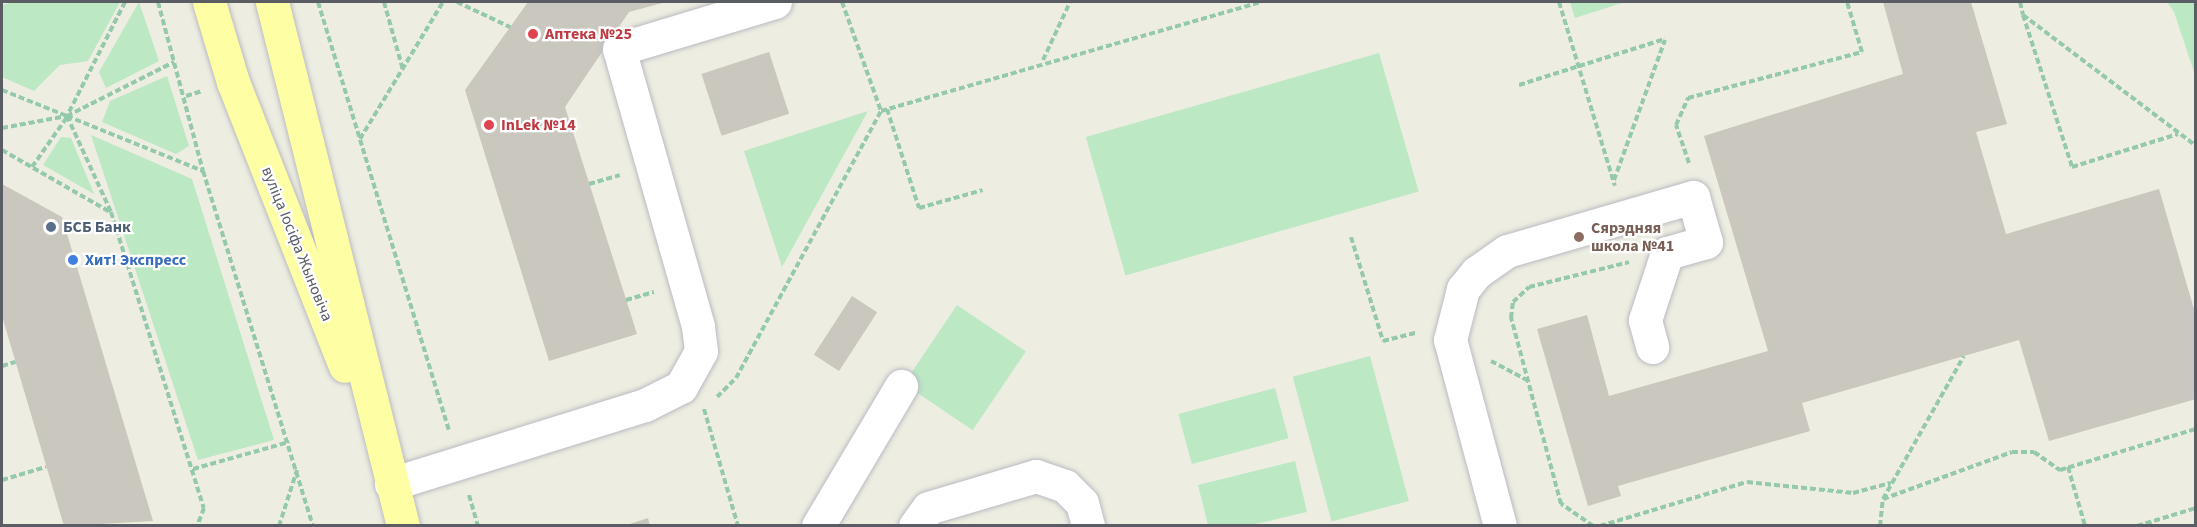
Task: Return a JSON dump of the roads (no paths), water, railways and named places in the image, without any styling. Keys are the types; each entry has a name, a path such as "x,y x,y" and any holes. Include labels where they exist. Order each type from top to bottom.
{"main road":[{"name":"вуліца Іосіфа Жыновіча","path":"209,2 233,82 392,484"},
{"name":"вуліца Іосіфа Жыновіча","path":"272,2 403,525"}],"lane":[{"path":"392,484 645,405 681,387 697,367 698,326 619,49 776,2"},
{"path":"1500,525 1450,340 1463,289 1477,272 1507,250 1693,197 1706,242 1667,253 1645,320 1652,347"},
{"path":"818,525 901,386"},
{"path":"915,525 928,508 1036,476 1065,486 1082,503 1088,525"}],"place":[{"name":"Аптека №25","path":"533,34"},
{"name":"InLek №14","path":"489,125"},
{"name":"БСБ Банк","path":"51,227"},
{"name":"Сярэдняя школа №41","path":"1579,237"},
{"name":"Хит! Экспресс","path":"73,260"}]}
